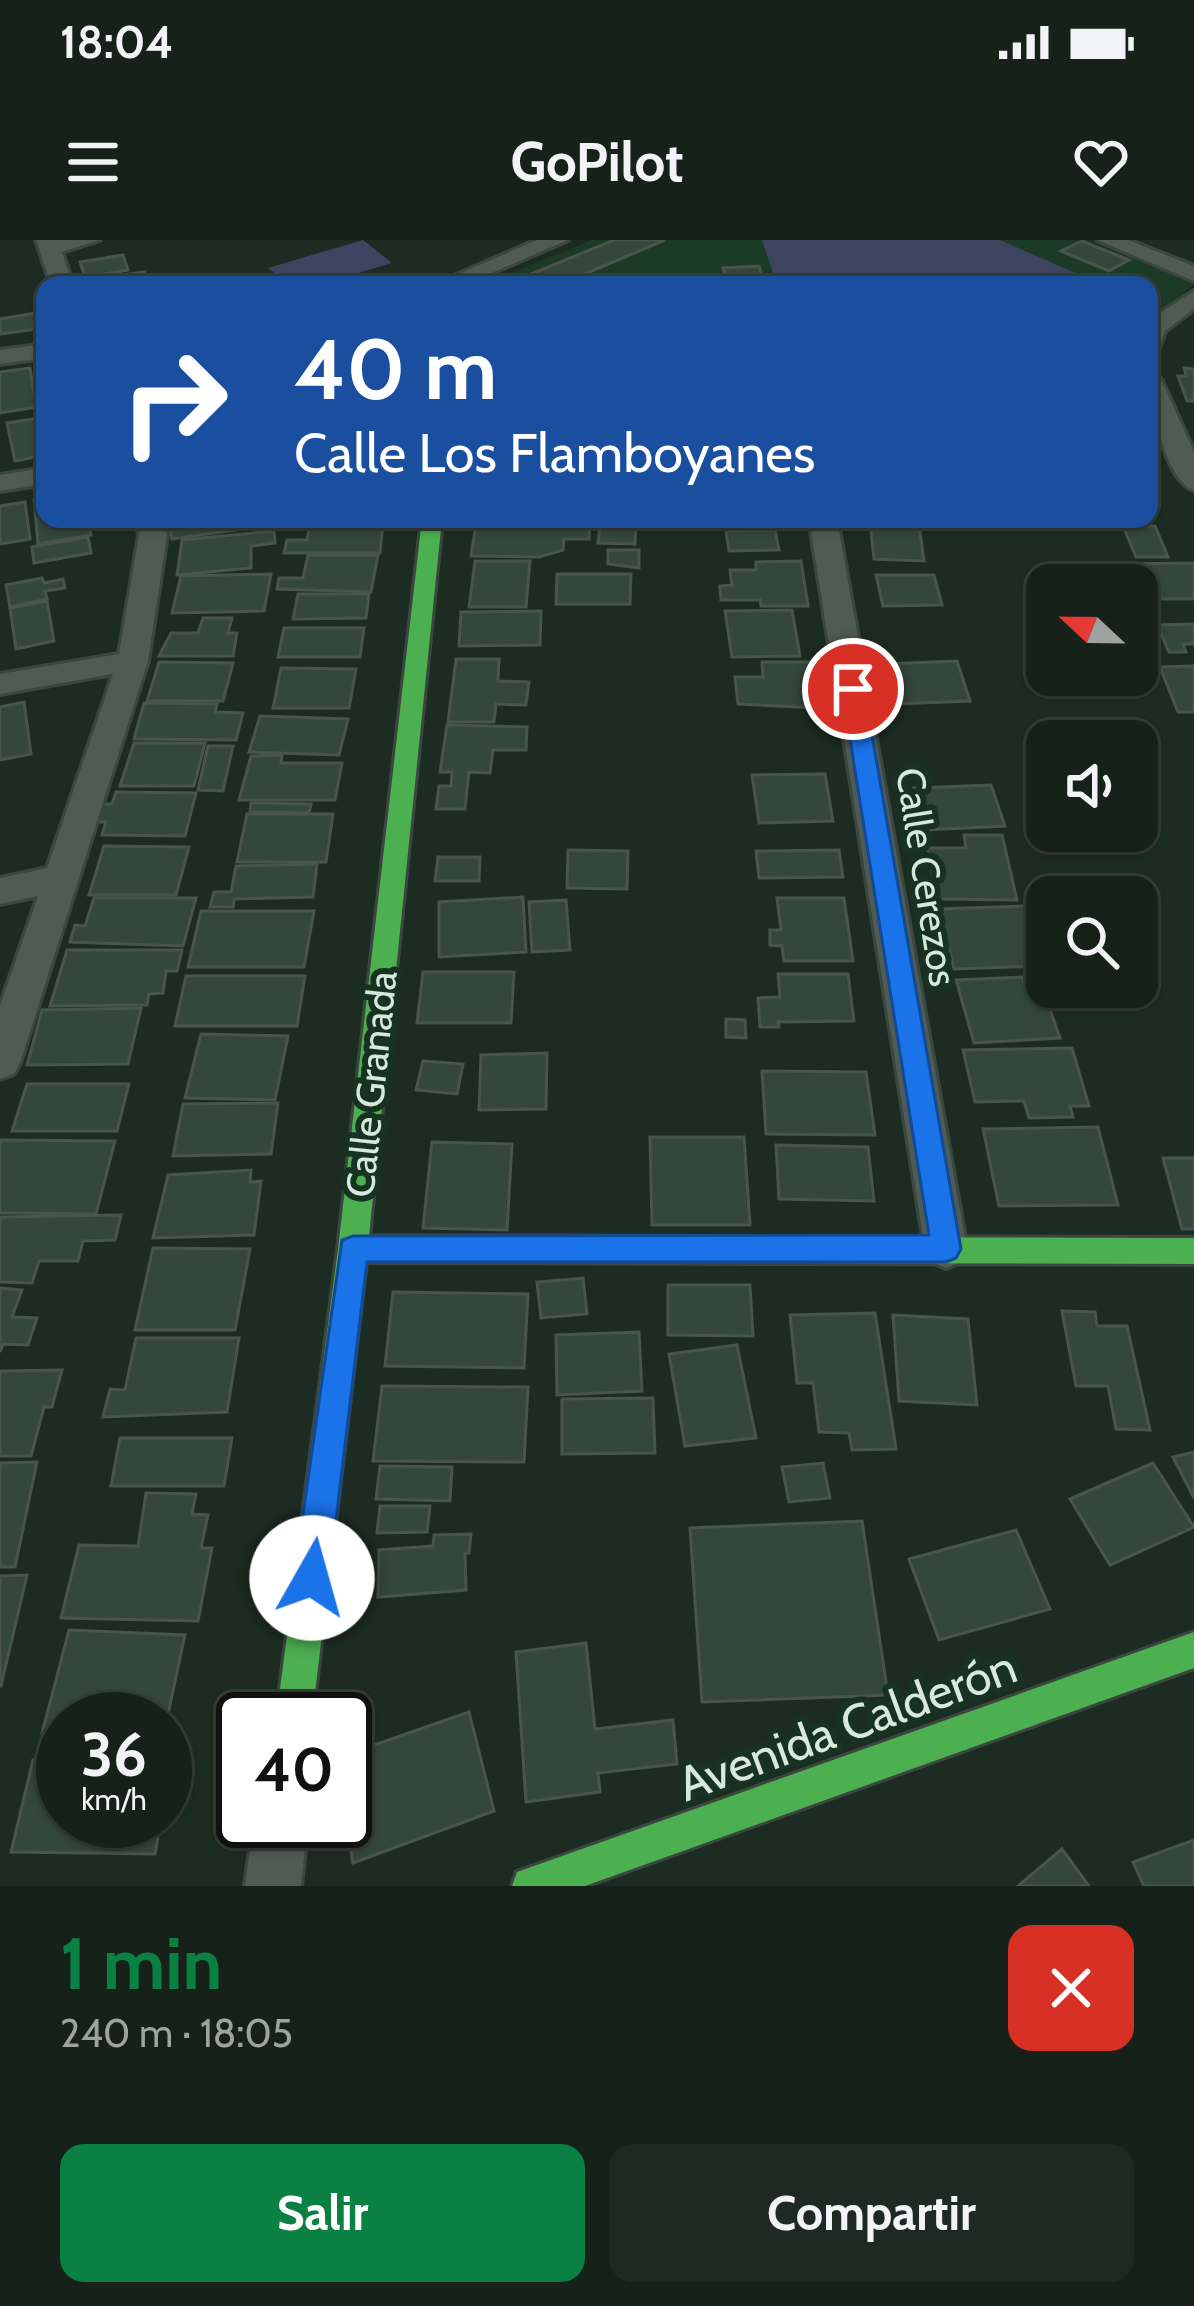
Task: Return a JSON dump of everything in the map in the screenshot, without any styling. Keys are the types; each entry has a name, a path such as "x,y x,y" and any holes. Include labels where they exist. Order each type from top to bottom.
{"street":[{"path":"59,276 48,244 89,240"},
{"path":"457,275 556,240"},
{"path":"1108,240 1194,274"},
{"path":"1158,325 1194,298"},
{"path":"0,357 36,352"},
{"path":"1158,421 1194,422"},
{"path":"1158,423 1194,482"},
{"path":"0,483 36,477"},
{"path":"0,1064 133,661 152,528"},
{"name":"Calle Granada","path":"297,1692 353,1249 431,528"},
{"name":"Calle Cerezos","path":"826,528 946,1249"},
{"path":"0,685 133,661"},
{"path":"0,891 61,878"},
{"path":"353,1249 1194,1251"},
{"name":"Avenida Calderón","path":"531,1886 1194,1650"},
{"path":"273,1886 278,1848"}],"shaded area":[{"path":"363,240 392,263 348,276 277,276 268,268"},
{"path":"592,240 1087,240 1194,284 1158,314 1158,276 504,276"},
{"path":"762,240 1000,240 1082,276 774,276"}],"building":[{"path":"614,240 665,240 580,276 526,276"},
{"path":"1082,241 1129,260 1109,271 1061,251"},
{"path":"123,255 128,270 85,276 80,262"},
{"path":"759,266 762,276 725,276 723,268"},
{"path":"36,313 36,329 0,334 0,319"},
{"path":"30,368 36,407 0,413 0,372"},
{"path":"1184,368 1194,369 1194,401 1187,401 1178,376 1186,376"},
{"path":"36,418 36,457 15,461 7,423"},
{"path":"25,502 30,539 0,544 0,506"},
{"path":"37,528 90,528 91,535 38,544"},
{"path":"170,528 243,529 172,539"},
{"path":"309,528 382,528 380,553 284,553 287,540 307,540"},
{"path":"475,528 590,528 589,539 564,539 563,550 539,557 471,556"},
{"path":"600,528 636,528 635,544 598,543"},
{"path":"871,528 919,528 924,561 874,559"},
{"path":"1124,528 1156,528 1168,557 1136,557"},
{"path":"775,530 779,550 729,551 726,531"},
{"path":"274,531 275,543 251,546 251,568 177,575 182,540"},
{"path":"88,537 91,553 34,563 32,547"},
{"path":"608,550 639,550 639,568 608,564"},
{"path":"308,555 378,555 371,592 277,589 279,578 303,578"},
{"path":"475,561 530,561 526,607 469,607"},
{"path":"801,561 808,606 721,600 720,586 732,585 730,570 756,570 756,562"},
{"path":"1194,563 1194,599 1158,599 1158,564 1120,564"},
{"path":"271,574 264,611 172,613 181,576"},
{"path":"557,574 631,574 630,604 556,604"},
{"path":"876,575 934,575 942,605 883,606"},
{"path":"42,578 44,583 63,579 65,588 45,591 47,599 10,607 6,585"},
{"path":"298,594 369,594 366,618 293,619"},
{"path":"47,601 54,641 16,649 10,608"},
{"path":"792,610 800,656 732,657 725,611"},
{"path":"541,611 540,645 459,646 461,612"},
{"path":"203,618 232,618 228,633 237,633 233,656 159,656 171,633 198,633"},
{"path":"1194,624 1194,644 1183,644 1186,652 1169,652 1158,625"},
{"path":"284,628 364,628 360,657 278,657"},
{"path":"456,659 499,659 498,681 529,682 526,705 496,704 494,722 448,722"},
{"path":"957,661 970,701 895,704 884,664"},
{"path":"159,662 233,663 223,701 147,701"},
{"path":"762,662 829,662 835,709 738,704 735,677 763,677"},
{"path":"1194,666 1194,712 1178,712 1160,667"},
{"path":"281,668 356,669 349,708 273,708"},
{"path":"24,702 31,754 0,760 0,707"},
{"path":"144,703 217,704 215,712 243,713 236,740 134,739"},
{"path":"260,716 348,719 339,755 249,752"},
{"path":"447,725 527,727 526,750 493,750 490,773 469,772 465,809 436,809 439,786 451,786 452,772 440,772"},
{"path":"134,743 205,743 194,786 120,786"},
{"path":"208,746 233,746 223,791 198,790"},
{"path":"282,755 281,763 342,763 335,800 239,800 251,756"},
{"path":"825,774 833,821 759,823 752,775"},
{"path":"991,785 1005,826 926,830 914,788"},
{"path":"116,792 196,793 185,836 102,835 106,822 94,822 100,804 112,804"},
{"path":"251,803 311,804 309,813 250,812"},
{"path":"247,814 333,814 326,862 237,862"},
{"path":"964,835 1002,835 1017,900 937,899 927,848 966,848"},
{"path":"104,846 189,847 176,895 89,895"},
{"path":"568,850 628,851 627,889 567,888"},
{"path":"839,850 843,877 759,878 756,851"},
{"path":"438,857 480,857 479,881 435,881"},
{"path":"317,864 313,897 234,899 233,907 210,907 214,892 231,892 236,866"},
{"path":"523,897 526,952 439,957 439,902"},
{"path":"94,898 196,898 183,946 70,942 75,925 85,926"},
{"path":"777,898 844,898 853,961 784,961 782,946 770,945 770,930 781,930"},
{"path":"566,900 570,950 532,952 529,902"},
{"path":"1025,906 1026,967 954,969 939,909"},
{"path":"201,911 314,911 304,967 188,967"},
{"path":"67,950 182,950 177,971 166,971 163,993 149,994 147,1005 50,1006"},
{"path":"423,972 514,972 511,1023 417,1023"},
{"path":"778,974 848,974 854,1021 778,1022 779,1027 760,1027 758,998 780,997"},
{"path":"186,976 305,976 297,1026 175,1026"},
{"path":"1022,977 1026,1008 1050,1008 1060,1038 974,1043 956,980"},
{"path":"141,1008 128,1064 27,1065 42,1010"},
{"path":"726,1019 745,1020 746,1038 726,1037"},
{"path":"201,1034 288,1036 275,1100 185,1098"},
{"path":"1072,1048 1089,1106 1070,1106 1073,1117 1029,1118 1024,1101 975,1102 963,1050"},
{"path":"547,1053 546,1109 479,1110 481,1055"},
{"path":"423,1061 463,1064 457,1094 416,1090"},
{"path":"762,1071 866,1072 875,1135 766,1134"},
{"path":"27,1084 129,1084 117,1131 12,1131"},
{"path":"278,1103 271,1154 173,1156 183,1104"},
{"path":"1098,1127 1118,1205 999,1206 983,1129"},
{"path":"650,1137 744,1137 750,1225 652,1225"},
{"path":"0,1140 115,1141 96,1214 0,1213"},
{"path":"432,1142 512,1144 507,1230 423,1228"},
{"path":"776,1145 868,1147 874,1201 779,1199"},
{"path":"1163,1158 1194,1158 1194,1229 1182,1229"},
{"path":"251,1170 250,1182 261,1181 254,1235 153,1238 168,1175"},
{"path":"121,1215 115,1240 83,1241 78,1261 39,1261 32,1283 0,1282 0,1217"},
{"path":"153,1248 250,1249 235,1330 135,1330"},
{"path":"583,1278 587,1314 541,1318 537,1282"},
{"path":"668,1285 750,1285 753,1336 668,1335"},
{"path":"0,1288 22,1290 12,1317 37,1318 28,1345 3,1344 0,1352"},
{"path":"393,1292 528,1294 524,1368 385,1366"},
{"path":"1062,1311 1095,1312 1097,1326 1127,1326 1150,1430 1116,1429 1108,1386 1076,1386"},
{"path":"875,1313 896,1449 852,1450 849,1433 819,1432 813,1383 797,1383 790,1315"},
{"path":"893,1315 968,1319 977,1405 899,1401"},
{"path":"639,1332 642,1391 557,1395 556,1335"},
{"path":"136,1338 239,1338 227,1412 103,1417 110,1389 125,1390"},
{"path":"737,1345 756,1438 685,1446 669,1354"},
{"path":"62,1370 52,1407 44,1407 31,1456 0,1456 0,1371"},
{"path":"382,1386 528,1387 524,1462 373,1461"},
{"path":"653,1398 655,1453 562,1454 562,1399"},
{"path":"120,1438 232,1438 224,1486 111,1486"},
{"path":"1194,1452 1194,1498 1173,1457"},
{"path":"37,1462 15,1567 0,1567 0,1463"},
{"path":"823,1463 830,1498 789,1502 782,1467"},
{"path":"1153,1463 1194,1527 1110,1565 1070,1499"},
{"path":"380,1466 452,1467 450,1501 376,1499"},
{"path":"146,1493 196,1494 192,1514 208,1515 201,1548 212,1548 198,1621 61,1618 79,1545 138,1546"},
{"path":"380,1506 430,1506 427,1532 377,1533"},
{"path":"862,1521 888,1695 702,1702 690,1528"},
{"path":"1016,1530 1050,1609 939,1640 909,1559"},
{"path":"471,1534 469,1553 465,1553 466,1590 378,1597 379,1550 433,1546 434,1535"},
{"path":"27,1575 1,1686 0,1686 0,1576"},
{"path":"69,1630 185,1635 173,1692 53,1692"},
{"path":"586,1643 595,1729 673,1720 677,1764 598,1773 600,1792 526,1802 516,1652"},
{"path":"469,1712 494,1811 353,1863 350,1848 372,1848 372,1746"},
{"path":"33,1760 36,1848 156,1848 155,1854 11,1852"},
{"path":"1194,1840 1194,1886 1144,1886 1133,1862"},
{"path":"1062,1849 1089,1886 1018,1886"}],"traffic: fast":[{"path":"297,1692 353,1249 431,528"},
{"path":"353,1249 1194,1251"},
{"path":"531,1886 1194,1650"}],"route":[{"path":"312,1578 353,1249 946,1249 853,689"}]}
